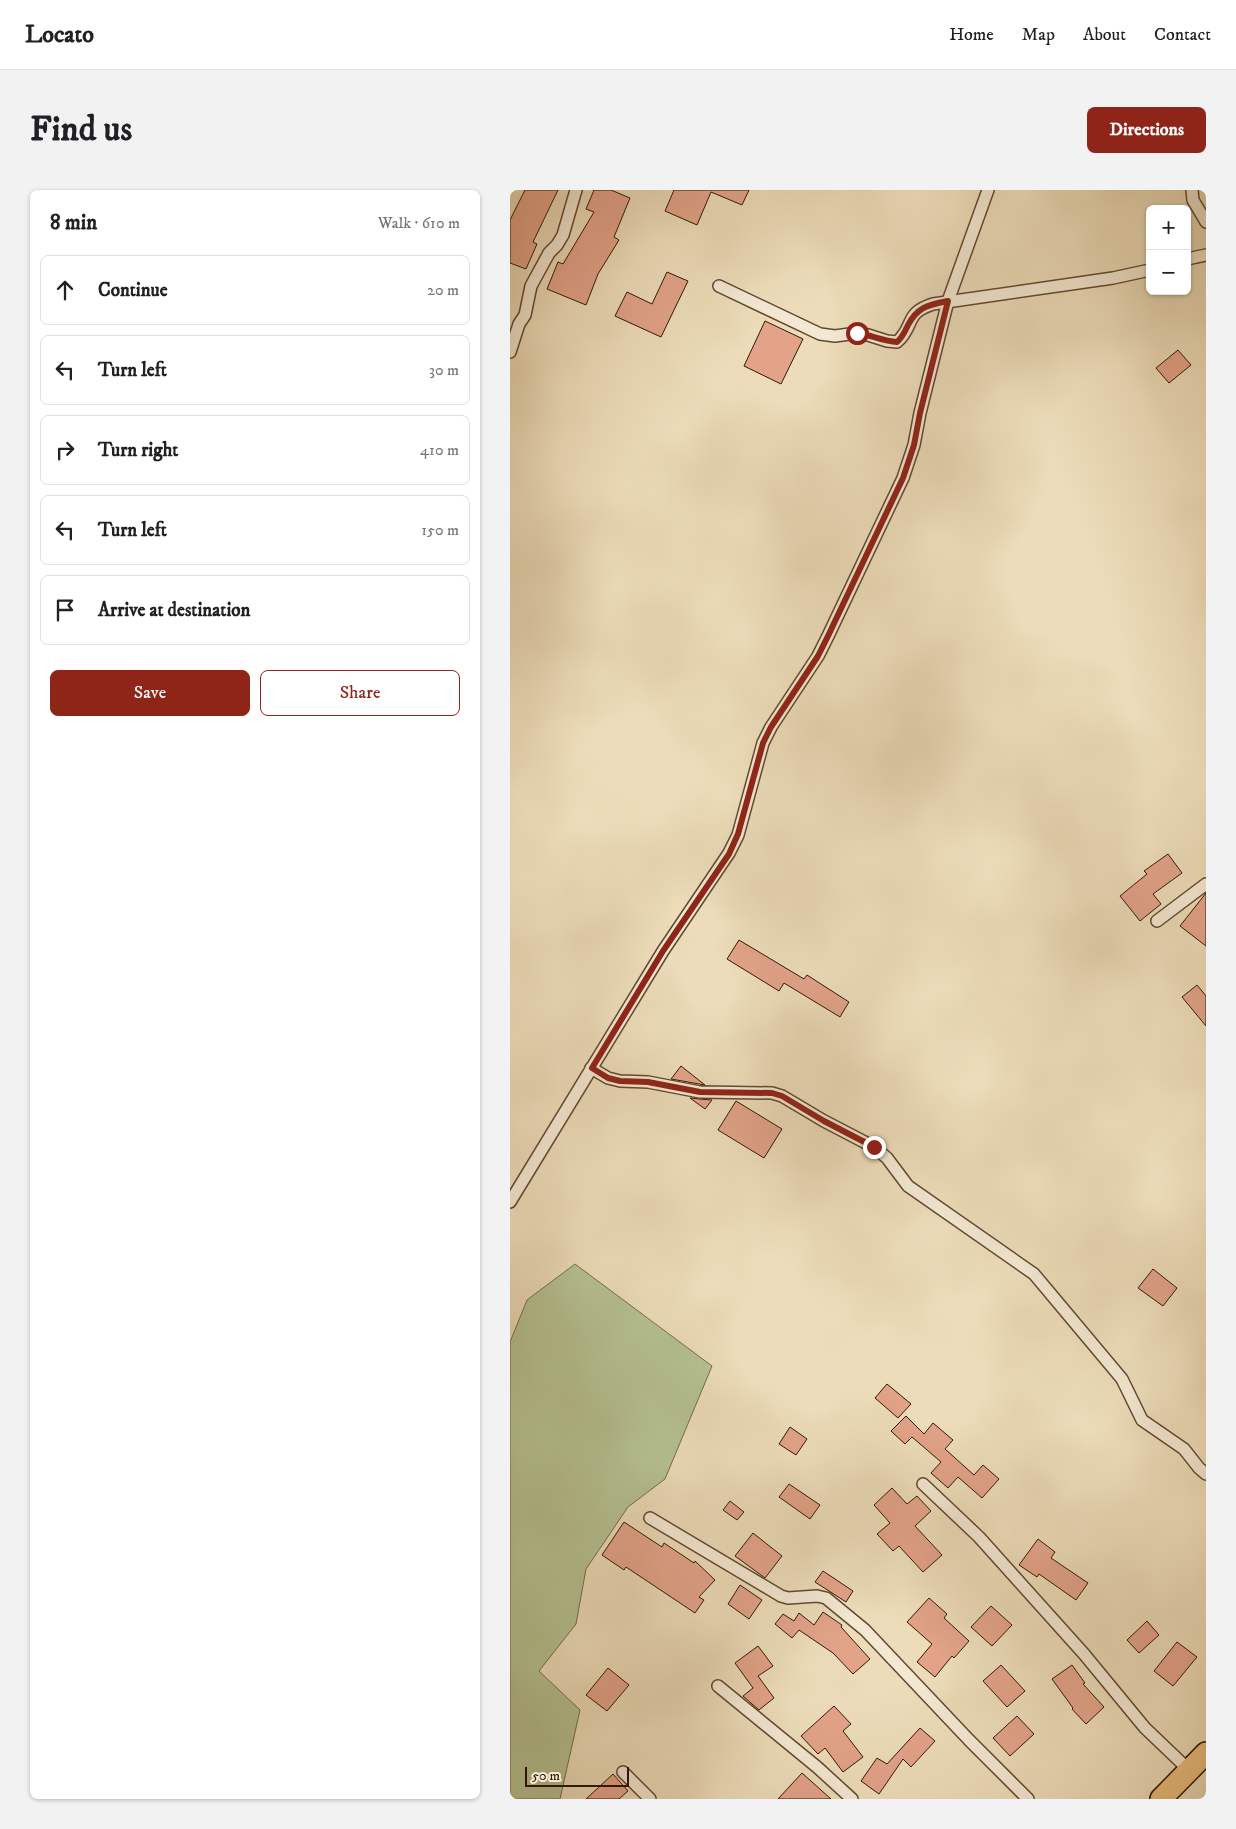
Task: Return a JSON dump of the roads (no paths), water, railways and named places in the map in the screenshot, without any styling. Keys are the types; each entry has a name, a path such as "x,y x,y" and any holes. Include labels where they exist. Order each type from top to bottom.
{"highway":[{"path":"1162,1799 1206,1753"}],"street":[{"path":"510,352 517,328 525,315 531,286 549,253 557,245 562,235 576,190"},
{"path":"1192,190 1193,200 1206,222"},
{"path":"510,1202 663,951 729,854 735,841 763,743 771,727 818,656 903,478 914,445 920,413 948,301 986,191"},
{"path":"1191,258 1206,255"},
{"path":"719,286 820,334 836,336 857,333 897,342 902,337 913,314 921,308 948,301 1113,278 1146,271"},
{"path":"1157,921 1206,884"},
{"path":"592,1068 608,1078 620,1081 648,1082 700,1092 772,1093 782,1096 824,1121 874,1147 887,1158 908,1186 1034,1274 1122,1379 1142,1420 1184,1449 1206,1474"},
{"path":"923,1484 979,1537 1084,1654 1145,1728 1189,1770"},
{"path":"650,1518 781,1596 788,1598 817,1596 826,1598 865,1630 969,1740 1028,1799"},
{"path":"718,1686 817,1767 852,1799"},
{"path":"623,1772 650,1799"}]}
